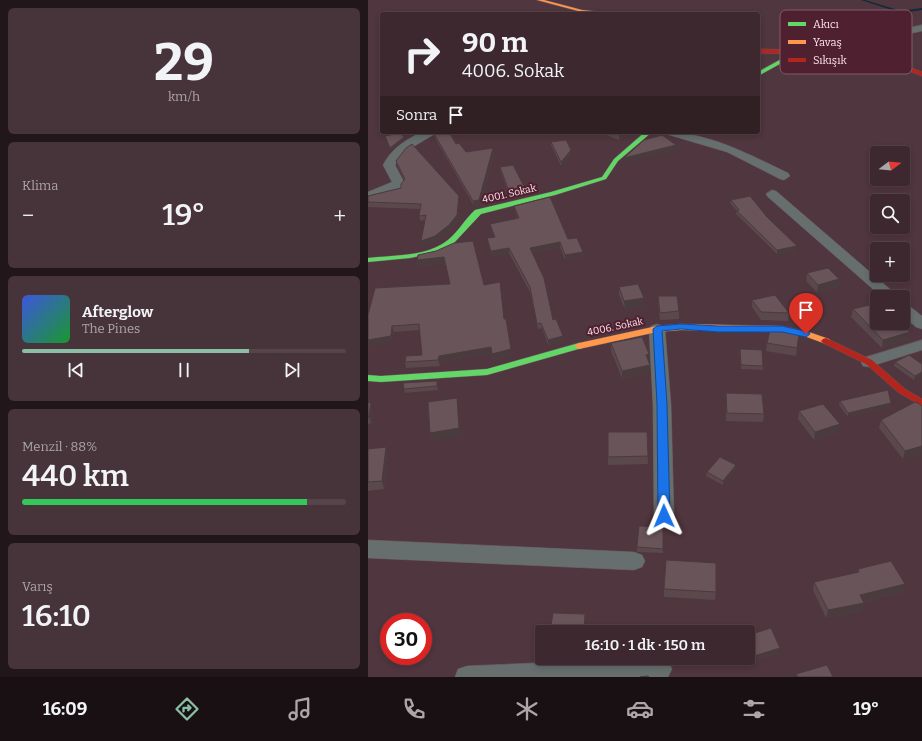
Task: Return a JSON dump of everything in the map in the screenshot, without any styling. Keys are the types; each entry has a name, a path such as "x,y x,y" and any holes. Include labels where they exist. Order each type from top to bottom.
{"street":[{"path":"539,0 582,11 594,12"},
{"path":"912,30 922,28"},
{"path":"760,51 780,52"},
{"path":"760,73 780,61"},
{"path":"912,70 922,74"},
{"path":"368,196 398,184 389,165 393,156 413,139 427,134"},
{"name":"4001. Sokak","path":"368,260 436,250 449,243 468,217 478,212 553,194 604,178 616,160 647,134"},
{"path":"677,134 731,150 784,176"},
{"path":"772,194 883,290"},
{"path":"910,314 922,324"},
{"name":"4006. Sokak","path":"368,378 381,379 487,372 554,352 657,329 681,327 718,329 782,329 806,334 833,344 869,362 902,390 922,403"},
{"path":"657,329 662,404 664,516"},
{"path":"869,362 922,345"},
{"path":"368,549 634,561"},
{"path":"467,677 660,669"}],"building":[{"path":"401,134 404,137 390,148 385,136"},
{"path":"434,134 450,134 456,144 459,143 466,152 493,148 479,200 473,201"},
{"path":"662,135 676,145 624,158 644,140"},
{"path":"566,140 571,150 561,162 551,142"},
{"path":"412,144 459,196 457,215 449,225 435,236 421,241 426,215 419,216 421,204 368,202 368,196 401,188 401,184 405,179 396,161 406,148"},
{"path":"513,165 526,190 510,194 500,167"},
{"path":"750,196 767,217 797,246 777,250 737,211 739,210 731,200"},
{"path":"550,197 568,239 577,238 583,252 565,255 560,242 530,248 544,278 553,320 556,319 563,336 548,340 541,323 537,324 530,287 509,248 491,251 487,238 495,237 490,224 519,218 514,206"},
{"path":"473,241 484,285 500,282 504,319 506,319 511,349 492,354 491,347 439,356 438,360 405,362 406,356 422,355 419,324 392,326 391,336 368,340 368,315 375,288 450,284 444,257 417,260 418,255 436,251 454,243"},
{"path":"828,268 839,279 818,285 807,273"},
{"path":"638,284 644,298 624,301 619,287"},
{"path":"775,295 789,313 761,312 752,300"},
{"path":"658,296 677,296 679,311 660,313"},
{"path":"870,305 870,327 853,309"},
{"path":"770,330 799,334 797,348 767,343"},
{"path":"873,330 908,330 910,332 883,340"},
{"path":"642,337 649,354 646,355 650,365 622,371 611,343"},
{"path":"740,349 762,350 763,366 741,365"},
{"path":"909,355 922,364 922,372 915,376 895,362"},
{"path":"437,381 437,386 404,389 403,383"},
{"path":"888,390 891,403 848,413 840,401"},
{"path":"726,393 762,394 764,414 727,413"},
{"path":"457,398 459,428 430,433 428,402"},
{"path":"371,402 369,417 368,417 368,403"},
{"path":"915,402 922,406 922,446 905,451 881,420"},
{"path":"823,404 840,424 815,432 799,411"},
{"path":"608,432 647,432 648,456 608,457"},
{"path":"386,447 382,481 368,482 368,449"},
{"path":"720,457 736,465 723,481 707,472"},
{"path":"639,526 663,527 663,549 637,547"},
{"path":"666,560 716,563 716,592 664,589"},
{"path":"891,561 905,584 860,595 864,603 828,610 814,582 859,572 858,569"},
{"path":"553,613 585,614 584,625 551,625"},
{"path":"771,628 780,648 755,656 755,633"},
{"path":"827,665 833,677 798,677 796,674"}],"waterway":[{"path":"862,0 894,10"},
{"path":"912,10 922,9"}],"traffic: fast":[{"path":"760,73 780,62"},
{"path":"368,260 410,256 441,248 449,243 478,212 553,194 604,178 616,160 647,134"},
{"path":"368,378 381,379 487,372 579,346"}],"traffic: slow":[{"path":"539,0 582,11 594,12"},
{"path":"579,346 657,329 681,327 782,329 806,334 826,341"}],"traffic: jam":[{"path":"760,51 780,52"},
{"path":"912,70 922,74"},
{"path":"826,341 869,362 902,391 922,403"}],"route":[{"path":"664,516 662,404 657,329 681,327 718,329 782,329 806,334"}]}
